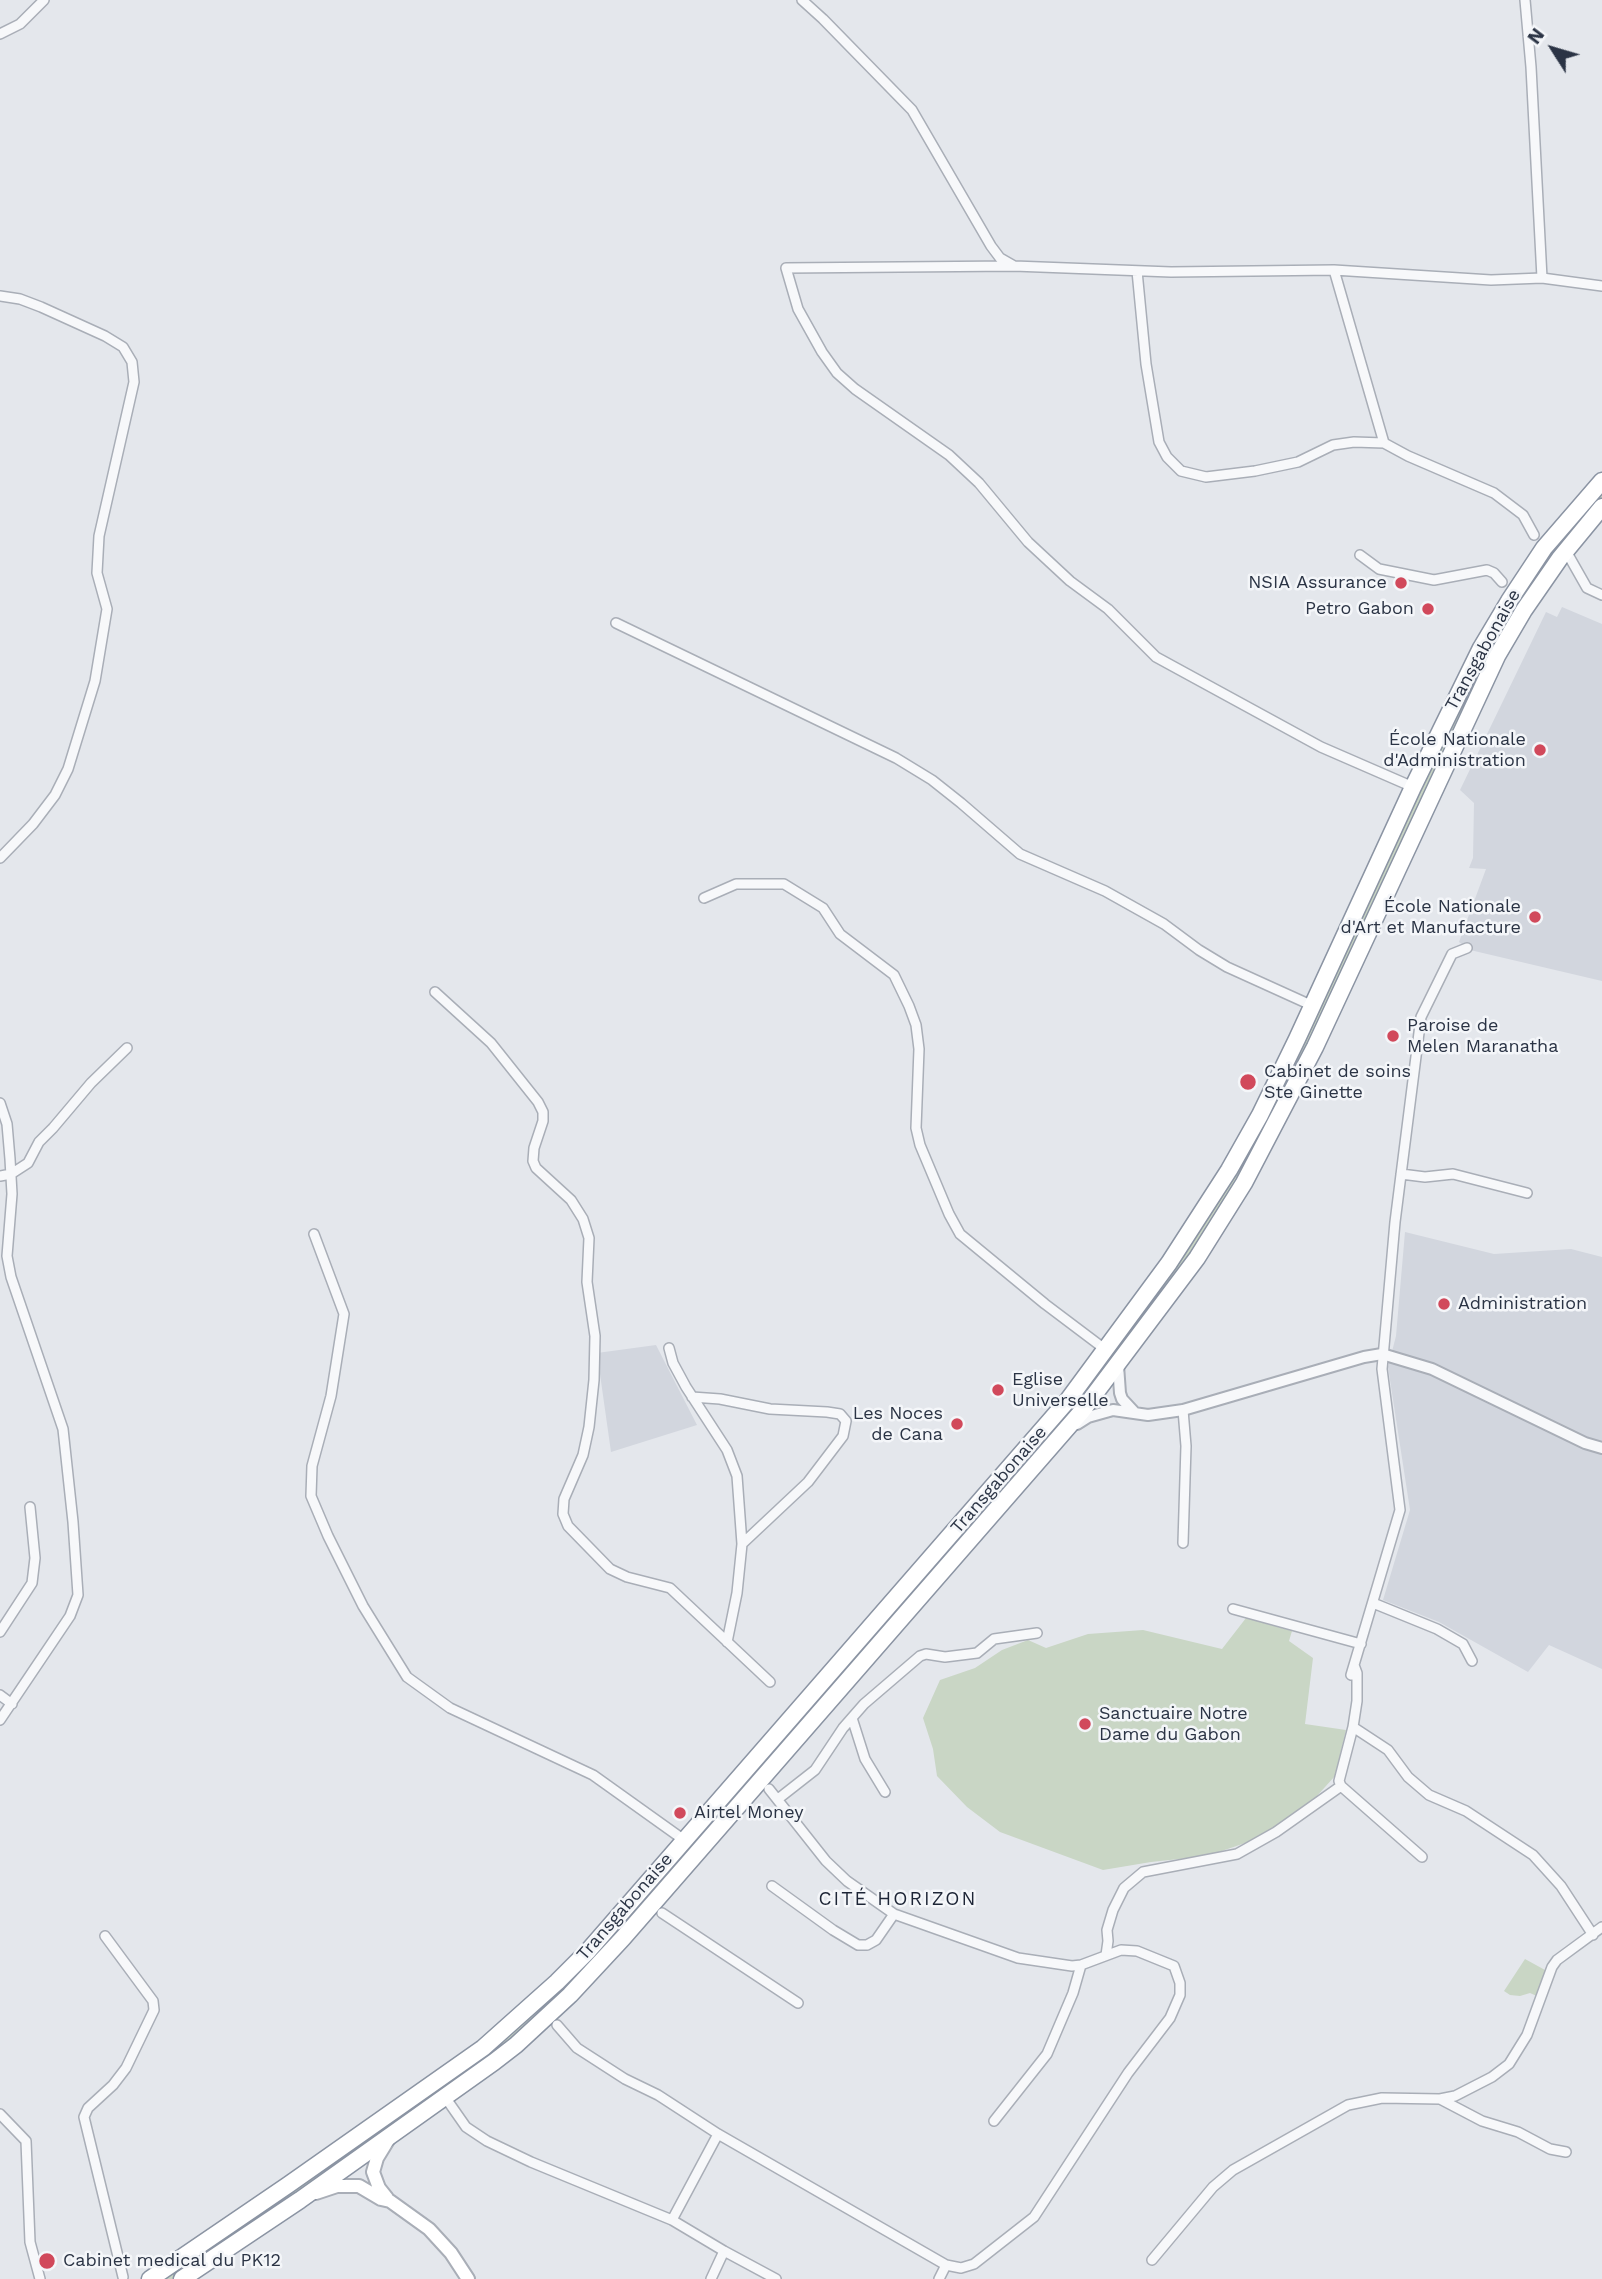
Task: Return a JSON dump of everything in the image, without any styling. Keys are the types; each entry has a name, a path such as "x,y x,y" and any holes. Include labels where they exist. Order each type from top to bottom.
{"highway":[{"name":"Transgabonaise","path":"150,2279 483,2048 557,1982 588,1951 1068,1400 1169,1264 1210,1202 1260,1115 1313,1006 1454,700 1509,601 1544,548 1602,481"},
{"name":"Transgabonaise","path":"182,2279 300,2200 516,2045 601,1963 1063,1433 1118,1365 1197,1258 1266,1143 1315,1047 1497,656 1524,610 1566,551 1602,507"}],"main road":[{"path":"392,2134 377,2158 373,2172 379,2189 390,2201 429,2229 451,2253 468,2279"},
{"path":"300,2200 337,2186 348,2185 366,2189 381,2199 390,2201"}],"street":[{"path":"0,34 20,24 44,0"},
{"path":"802,0 912,110 991,246 1000,258 1014,266"},
{"path":"1525,0 1542,278"},
{"path":"1413,787 1321,747 1156,657 1108,609 1070,581 1028,542 979,483 949,455 855,389 837,373 821,352 798,309 786,268 1014,266 1137,271 1334,270 1491,280 1542,278 1602,286"},
{"path":"1334,270 1384,443"},
{"path":"1137,271 1146,364 1159,442 1167,457 1181,471 1206,477 1255,471 1298,462 1334,445 1354,442 1384,443 1494,493 1523,515 1534,535"},
{"path":"0,296 20,299 41,307 124,347 132,362 134,382 99,536 97,573 107,609 95,681 75,749 55,795 33,824 0,858"},
{"path":"1566,551 1587,588 1602,595"},
{"path":"1360,555 1380,569 1434,580 1487,570 1502,582"},
{"path":"616,623 897,758 951,795 1020,854 1105,891 1164,924 1227,967 1313,1006"},
{"path":"704,898 736,884 784,884 822,908 841,934 894,975 916,1026 919,1049 916,1128 920,1145 960,1234 1106,1350"},
{"path":"1422,1857 1341,1786 1339,1781 1357,1701 1357,1673 1353,1670 1400,1510 1381,1368 1421,1017 1452,954 1467,948"},
{"path":"435,992 491,1043 538,1102 543,1112 543,1121 533,1161 571,1200 583,1219 589,1238 587,1282 595,1336 594,1380 583,1455 564,1499 563,1514 568,1526 610,1569 634,1579 670,1588 770,1682"},
{"path":"0,1176 10,1174 28,1163 39,1142 91,1083 127,1048"},
{"path":"0,1103 7,1124 12,1194 7,1256 14,1287 63,1429 78,1595 70,1616 0,1720"},
{"path":"1401,1174 1425,1177 1452,1174 1527,1193"},
{"path":"314,1234 344,1314 331,1396 312,1466 311,1496 328,1536 370,1618 407,1677 450,1709 593,1775 684,1840"},
{"path":"668,1348 673,1363 692,1397 727,1450 737,1476 742,1544 737,1593 727,1642"},
{"path":"1063,1433 1100,1412 1119,1410 1148,1415 1183,1410 1382,1354 1432,1370 1585,1443 1602,1448"},
{"path":"1118,1365 1122,1399 1135,1413"},
{"path":"692,1397 720,1399 771,1409 828,1412 839,1414 846,1421 843,1436 808,1482 742,1544"},
{"path":"1183,1410 1186,1446 1183,1543"},
{"path":"0,1632 32,1583 35,1558 30,1507"},
{"path":"1373,1602 1437,1629 1464,1644 1472,1661"},
{"path":"1233,1609 1361,1644"},
{"path":"778,1799 815,1770 864,1704 920,1656 926,1654 945,1657 978,1653 994,1639 1037,1633"},
{"path":"0,1695 12,1704"},
{"path":"852,1718 865,1759 885,1791"},
{"path":"1353,1727 1388,1750 1408,1777 1429,1795 1466,1811 1532,1855 1560,1886 1593,1935"},
{"path":"1106,1955 1107,1930 1112,1910 1124,1888 1143,1872 1237,1854 1276,1832 1341,1786"},
{"path":"557,2025 577,2048 625,2079 658,2095 718,2134 946,2265 961,2268 974,2264 1034,2217 1133,2066 1170,2018 1180,1995 1180,1983 1174,1966 1137,1951 1121,1950 1072,1966 1010,1956 894,1914 846,1881 812,1845 769,1789"},
{"path":"772,1886 833,1930 858,1944 867,1945 876,1940 894,1914"},
{"path":"662,1913 798,2003"},
{"path":"1152,2260 1213,2187 1233,2170 1348,2105 1382,2098 1440,2099 1455,2096 1492,2077 1508,2064 1527,2035 1557,1960 1602,1927"},
{"path":"105,1936 153,2001 154,2010 126,2068 85,2112 84,2117 122,2277"},
{"path":"994,2121 1048,2054 1073,1993 1081,1965"},
{"path":"445,2097 466,2127 487,2141 672,2220 724,2252 776,2279"},
{"path":"1440,2099 1482,2121 1518,2132 1550,2149 1566,2152"},
{"path":"0,2114 26,2141 30,2242 40,2279"},
{"path":"672,2220 718,2134"},
{"path":"711,2279 724,2252"},
{"path":"939,2279 946,2265"}],"shaded area":[{"name":"École Nationale d'Administration","path":"1562,607 1602,624 1602,981 1470,950 1459,942 1486,869 1469,868 1473,858 1474,803 1460,790 1546,612 1557,617"},
{"path":"1405,1232 1494,1254 1571,1249 1602,1257 1602,1669 1549,1645 1528,1672 1439,1622 1383,1600 1410,1510 1388,1367 1396,1336"},
{"path":"656,1345 697,1425 611,1452 597,1353"}],"green space":[{"path":"1602,491 1602,499 1555,555 1241,1175 1183,1267 1091,1391 596,1959 515,2037 324,2175 172,2279 161,2279 487,2053 1087,1387 1178,1264 1236,1172 1487,651 1550,552"},
{"path":"1246,1618 1292,1631 1289,1641 1313,1658 1305,1724 1346,1730 1335,1776 1316,1797 1257,1839 1207,1856 1103,1870 1000,1832 967,1807 937,1776 933,1749 923,1718 940,1680 975,1668 1002,1650 1028,1640 1046,1648 1088,1634 1143,1630 1222,1649"},
{"path":"1525,1959 1545,1970 1546,1976 1539,1997 1530,1993 1510,1995 1504,1991"}],"place":[{"name":"NSIA Assurance","path":"1401,583"},
{"name":"Petro Gabon","path":"1428,609"},
{"name":"École Nationale d'Administration","path":"1540,750"},
{"name":"École Nationale d'Art et Manufacture","path":"1535,917"},
{"name":"Paroise de Melen Maranatha","path":"1393,1036"},
{"name":"Cabinet de soins Ste Ginette","path":"1248,1082"},
{"name":"Administration","path":"1444,1304"},
{"name":"Eglise Universelle","path":"998,1390"},
{"name":"Les Noces de Cana","path":"957,1424"},
{"name":"Sanctuaire Notre Dame du Gabon","path":"1085,1724"},
{"name":"Airtel Money","path":"680,1813"},
{"name":"Cabinet medical du PK12","path":"47,2261"}],"district":[{"name":"CITÉ HORIZON","path":"898,1899"}]}
